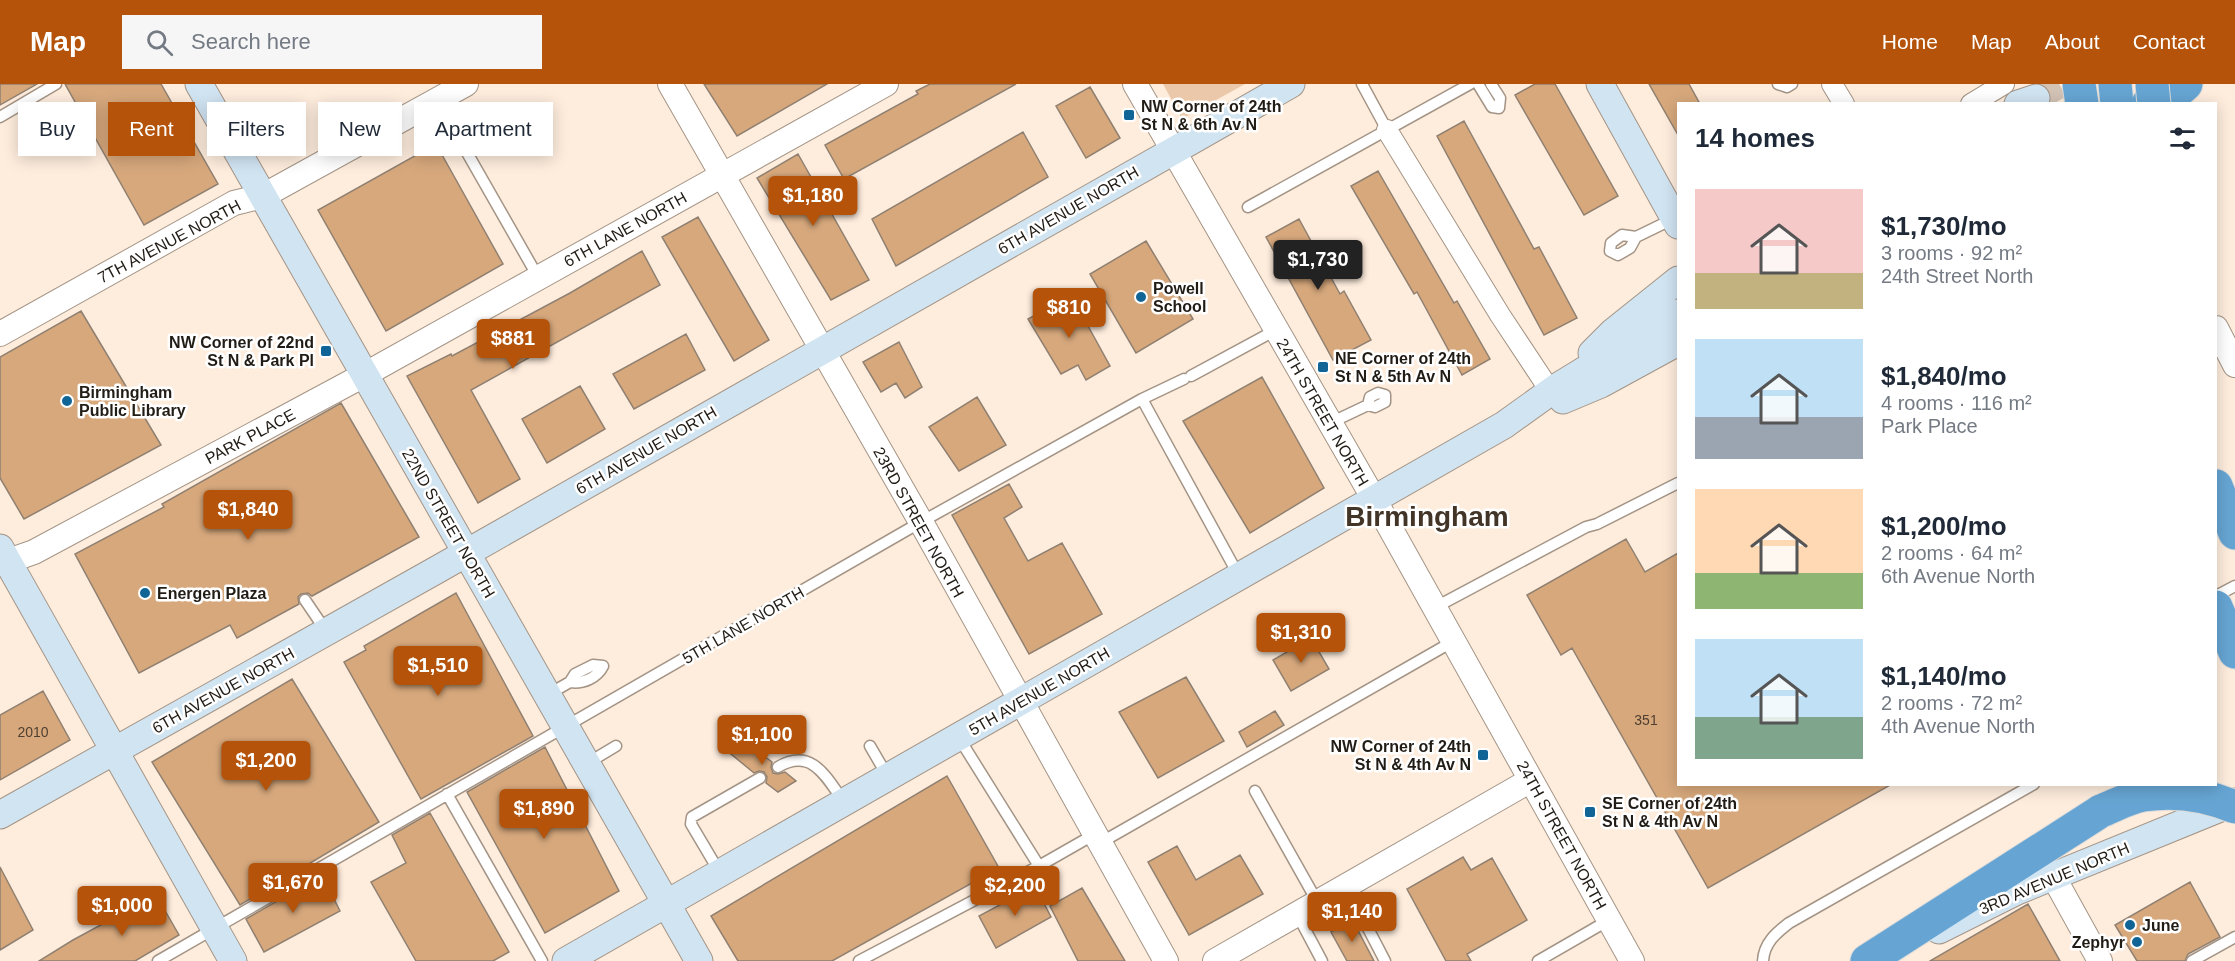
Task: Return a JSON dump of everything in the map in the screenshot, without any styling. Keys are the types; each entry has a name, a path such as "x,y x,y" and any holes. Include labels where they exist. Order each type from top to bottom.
{"highway":[{"path":"2079,84 2083,102"},
{"path":"2115,84 2117,102"},
{"path":"2152,84 2154,102"},
{"path":"2153,102 2178,91 2186,84"},
{"path":"2196,102 2202,84"},
{"path":"2217,488 2235,533"},
{"path":"2217,609 2235,652"},
{"path":"1867,961 2101,811 2143,795 2185,792 2228,800"}],"main road":[{"name":"22ND STREET NORTH","path":"199,84 466,553 559,688 565,727 699,961"},
{"name":"6TH AVENUE NORTH","path":"0,815 1292,84"},
{"path":"1600,84 1677,221"},
{"path":"2022,102 2036,98 2030,102"},
{"path":"1554,390 1613,332 1677,281"},
{"name":"5TH AVENUE NORTH","path":"566,961 1512,421 1554,390 1677,314"},
{"name":"5TH AVENUE NORTH","path":"1512,421 1601,384 1677,343"},
{"path":"2,558 233,961"},
{"name":"3RD AVENUE NORTH","path":"1876,961 2017,891 2228,800"}],"street":[{"name":"7TH AVENUE NORTH","path":"0,334 234,203 263,196 466,84"},
{"name":"23RD STREET NORTH","path":"670,84 921,522 1166,961"},
{"name":"6TH LANE NORTH","path":"364,375 886,84"},
{"name":"24TH STREET NORTH","path":"1135,84 1374,500 1632,961"},
{"path":"1832,84 1843,102"},
{"path":"1974,102 2004,84"},
{"path":"2072,84 2082,102"},
{"path":"1387,130 1500,315 1554,390"},
{"path":"2217,330 2235,365"},
{"name":"PARK PLACE","path":"2,558 34,552 364,375"},
{"path":"1215,961 1532,780"},
{"path":"2053,876 2100,961"}],"lane":[{"path":"0,117 56,84"},
{"path":"1362,84 1387,130"},
{"path":"1248,207 1470,84"},
{"path":"1478,84 1492,107 1499,108 1500,98 1491,84"},
{"path":"1778,84 1787,87 1792,84"},
{"path":"437,100 538,277"},
{"path":"1636,237 1677,221"},
{"name":"5TH LANE NORTH","path":"158,961 921,522 1142,399 1187,378 1276,330"},
{"path":"1142,399 1239,576"},
{"path":"1330,423 1368,405"},
{"path":"1434,608 1586,527 1597,524 1677,484"},
{"path":"2217,595 2235,586"},
{"path":"305,600 327,632"},
{"path":"859,961 1039,866 1097,839 1452,642"},
{"path":"958,737 1039,866"},
{"path":"586,764 616,746"},
{"path":"870,746 888,777"},
{"path":"778,767 793,760 807,760 819,768 844,802"},
{"path":"720,873 691,824 692,817 760,778"},
{"path":"1763,961 1764,951 1772,938 1789,923 2030,786"},
{"path":"1255,791 1307,908 1322,961"},
{"path":"447,794 542,961"},
{"path":"1346,886 1385,961"},
{"path":"1538,961 1609,920"},
{"path":"2192,961 2235,937"}],"shaded area":[{"path":"1163,84 1245,84 1182,119"}],"building":[{"path":"0,84 37,84 0,105"},
{"path":"65,84 161,84 171,102 108,102 108,156 195,156 195,144 218,184 144,225 96,139 96,102 75,102"},
{"path":"704,84 827,84 737,136"},
{"path":"930,84 1016,84 844,179 825,145 918,94 916,91"},
{"path":"1535,84 1555,84 1618,196 1584,215 1515,95"},
{"path":"1649,84 1689,84 1699,102 1677,102 1677,133"},
{"path":"1090,87 1120,138 1086,158 1056,106"},
{"path":"1464,121 1534,249 1539,247 1577,318 1544,335 1437,136"},
{"path":"1023,132 1048,177 896,266 872,219"},
{"path":"798,154 869,280 831,300 757,178"},
{"path":"415,156 443,156 503,264 386,331 318,210"},
{"path":"1378,171 1454,303 1457,301 1490,359 1462,375 1417,292 1414,294 1351,186"},
{"path":"698,217 769,340 734,361 662,237"},
{"path":"1299,219 1340,294 1344,291 1371,340 1333,360 1266,237"},
{"name":"Powell School","path":"1146,241 1193,319 1136,353 1090,274"},
{"path":"642,251 660,285 471,390 520,479 478,503 407,376 451,354 452,356 570,293"},
{"path":"1071,295 1110,366 1086,380 1078,365 1061,374 1028,319"},
{"name":"Birmingham Public Library","path":"81,311 161,445 24,519 0,478 0,357"},
{"path":"686,334 705,370 634,409 613,374"},
{"path":"899,342 922,387 905,398 896,383 881,392 863,362"},
{"path":"1262,377 1324,488 1250,533 1183,421"},
{"path":"580,386 605,429 547,463 522,419"},
{"path":"977,397 1006,445 959,471 929,427"},
{"path":"341,403 419,537 312,596 308,593 301,594 298,597 299,604 237,638 230,625 139,673 75,554 164,507 162,504"},
{"path":"1009,484 1022,507 1004,518 1028,561 1062,543 1102,614 1029,654 952,515"},
{"path":"1626,539 1645,572 1677,554 1677,786 1888,786 1708,888 1572,648 1561,655 1527,595"},
{"path":"456,593 533,736 421,799 344,662 366,650 364,646"},
{"path":"1311,638 1329,669 1291,691 1273,660"},
{"path":"1186,677 1224,741 1158,778 1119,712"},
{"path":"292,679 379,822 240,905 152,762"},
{"path":"43,691 70,740 0,780 0,715"},
{"path":"1275,711 1284,725 1247,747 1239,732"},
{"path":"755,740 763,755 772,762 773,773 785,772 796,781 778,792 766,783 767,777 764,772 754,773 731,754"},
{"path":"545,747 619,891 545,933 467,792"},
{"path":"947,776 999,868 832,961 738,961 711,916"},
{"path":"430,813 509,952 493,961 416,961 371,882 406,863 392,835"},
{"path":"1177,846 1196,880 1240,855 1263,894 1189,935 1148,862"},
{"path":"1463,857 1471,870 1492,858 1527,920 1467,954 1471,961 1446,961 1407,889"},
{"path":"0,867 33,930 0,950"},
{"path":"322,875 340,911 264,952 246,919"},
{"path":"2190,882 2220,937 2188,954 2185,961 2137,961 2115,925"},
{"path":"1035,886 1051,917 996,948 979,916"},
{"path":"1082,888 1125,961 1078,961 1050,906"},
{"path":"156,895 179,935 135,961 39,961 73,940"},
{"path":"2028,904 2060,961 1930,961"},
{"path":"1352,919 1374,961 1347,961 1331,932"}],"tunnel":[{"path":"2036,98 2061,84"}],"place":[{"name":"NW Corner of 24th St N & 6th Av N","path":"1129,115"},
{"name":"Powell School","path":"1141,297"},
{"name":"NW Corner of 22nd St N & Park Pl","path":"326,351"},
{"name":"NE Corner of 24th St N & 5th Av N","path":"1323,367"},
{"name":"Birmingham Public Library","path":"67,401"},
{"name":"Energen Plaza","path":"145,593"},
{"name":"NW Corner of 24th St N & 4th Av N","path":"1483,755"},
{"name":"SE Corner of 24th St N & 4th Av N","path":"1590,812"},
{"name":"June","path":"2130,925"},
{"name":"Zephyr","path":"2137,942"}],"district":[{"name":"Birmingham","path":"1427,516"}]}
